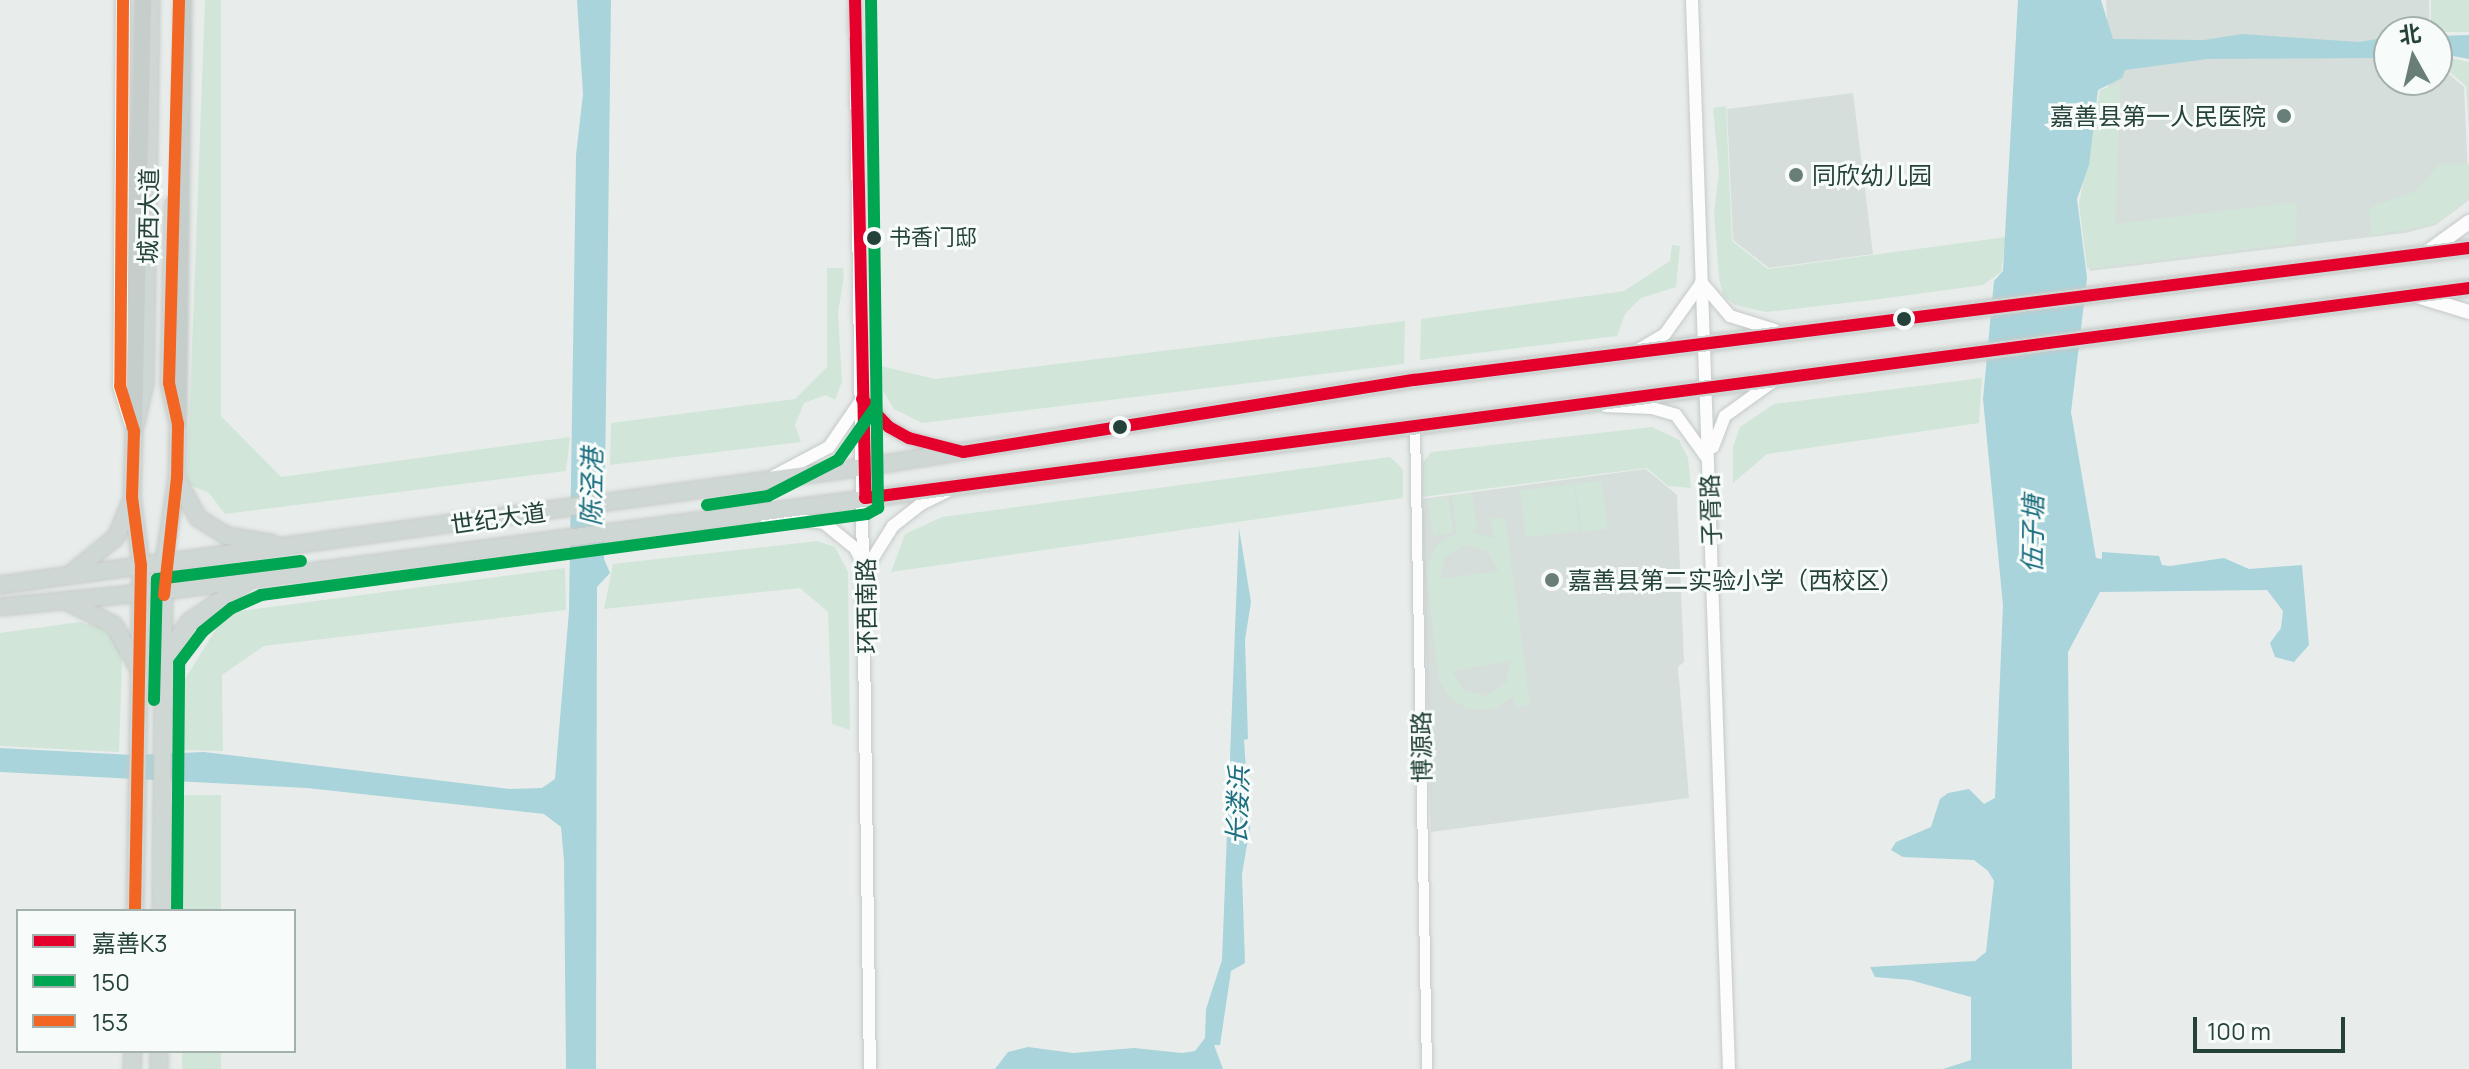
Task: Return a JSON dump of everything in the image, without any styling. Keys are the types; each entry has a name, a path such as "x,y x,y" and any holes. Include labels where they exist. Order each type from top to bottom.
{"highway":[{"path":"134,431 143,0"},
{"path":"178,424 181,0"}],"main road":[{"name":"城西大道","path":"123,0 120,386 134,431"},
{"name":"城西大道","path":"135,909 141,565 132,497 134,431 145,383 151,0"},
{"name":"城西大道","path":"161,909 164,562 177,478 178,424 169,383 181,0"},
{"path":"2426,253 2469,222"},
{"name":"世纪大道","path":"0,585 864,467 1414,380 2469,248"},
{"name":"世纪大道","path":"0,607 140,590 164,591 2097,334 2469,288"},
{"path":"2413,295 2469,312"},
{"path":"177,478 198,518 227,536 288,546"},
{"path":"69,575 116,537 132,497"},
{"path":"163,658 190,621 224,594 256,579"},
{"path":"61,599 114,625 139,669"}],"street":[{"name":"环西南路","path":"855,0 866,569 870,1069"},
{"name":"子胥路","path":"1692,0 1729,1069"},
{"path":"1631,353 1665,334 1701,282 1719,306 1744,325 1766,330 1820,329"},
{"path":"1709,461 1725,416 1781,377"},
{"path":"762,481 829,447 862,399 889,427 909,438 963,452"},
{"path":"1577,404 1652,408 1676,415 1709,461"},
{"name":"博源路","path":"1415,426 1427,1069"},
{"path":"866,569 893,526 921,504 966,484"},
{"path":"749,513 824,523 855,548 866,569"}],"shaded area":[{"name":"嘉善县第一人民医院","path":"2106,0 2429,0 2430,16 2373,16 2373,96 2453,96 2453,78 2464,87 2469,200 2436,225 2405,233 2090,271 2081,200 2110,78"},
{"name":"同欣幼儿园","path":"1853,93 1873,254 1769,268 1733,240 1727,109"},
{"name":"嘉善县第二实验小学（西校区）","path":"1646,469 1677,495 1684,662 1678,667 1689,798 1431,832 1422,499"}],"green space":[{"path":"205,0 221,0 221,416 281,477 570,437 566,471 225,514 209,493 187,484"},
{"path":"2431,0 2469,0 2469,32 2453,32 2453,16 2431,16"},
{"path":"2453,58 2469,62 2469,129 2466,86 2453,75"},
{"path":"2120,83 2115,224 2291,203 2297,206 2295,243 2087,269 2079,204 2100,90"},
{"path":"1726,106 1732,241 1768,269 2006,237 2001,272 1983,285 1880,299 1766,312 1735,305 1723,295 1719,278 1714,213 1719,172 1713,108"},
{"path":"2469,164 2469,198 2436,224 2372,235 2369,208 2414,192 2439,165"},
{"path":"1672,245 1680,246 1676,287 1641,298 1625,314 1617,336 1420,360 1421,319 1624,291 1670,261"},
{"path":"827,268 843,268 838,313 842,382 835,400 826,395 804,403 795,425 801,442 610,465 611,423 795,399 827,367"},
{"path":"1405,321 1404,364 922,423 894,409 883,391 881,366 935,379"},
{"path":"1982,378 1979,423 1767,454 1733,483 1733,447 1740,427 1774,404"},
{"path":"1652,427 1679,440 1688,458 1691,488 1668,486 1647,468 1422,497 1423,463 1431,452"},
{"path":"1390,457 1403,469 1403,498 891,572 905,534 942,517"},
{"path":"1601,481 1608,529 1582,532 1575,485"},
{"path":"1574,484 1580,531 1526,537 1520,491"},
{"path":"1472,493 1477,529 1469,531 1494,539 1491,519 1505,517 1530,705 1516,707 1514,696 1494,709 1469,709 1451,699 1439,680 1426,568 1437,545 1457,533 1452,496","holes":["1464,545 1487,550 1499,571 1440,579 1445,557","1510,661 1506,683 1486,696 1463,690 1452,671"]},
{"path":"1448,497 1453,533 1433,535 1428,500"},
{"path":"817,541 835,547 848,572 850,730 832,724 828,612 800,588 604,609 613,564"},
{"path":"565,568 566,610 264,646 222,675 223,751 184,750 185,679 226,613"},
{"path":"79,622 100,627 117,641 122,660 119,752 0,746 0,633"},
{"path":"183,795 221,795 221,909 183,909"},
{"path":"182,1053 221,1053 221,1069 182,1069"}],"water":[{"name":"陈泾港","path":"577,0 611,0 604,559 610,573 597,587 596,1069 566,1069 564,861 561,827 544,814 307,788 0,772 0,748 133,755 204,752 511,789 542,788 555,779 569,611 576,155 583,94"},
{"name":"伍子塘","path":"2018,0 2101,0 2113,39 2204,40 2242,34 2359,42 2373,40 2373,58 2207,59 2125,70 2122,78 2098,90 2089,165 2077,199 2087,278 2071,412 2096,558 2102,559 2102,552 2159,556 2162,565 2170,566 2224,558 2249,569 2302,565 2309,645 2294,662 2275,657 2270,643 2281,628 2283,611 2267,590 2100,592 2068,652 2072,1069 1943,1069 1971,1060 1971,997 1910,980 1875,977 1870,967 1975,961 1986,952 1994,881 1988,871 1974,860 1903,857 1891,850 1896,842 1931,827 1940,799 1948,793 1969,789 1984,804 1995,798 2003,605 1983,399 1994,281 2003,271"},
{"path":"2469,35 2469,59 2453,56 2453,36"},
{"name":"长溇浜","path":"1239,528 1251,602 1245,640 1248,739 1244,740 1250,828 1242,874 1245,963 1231,971 1220,1045 1214,1045 1223,1069 995,1069 1008,1052 1028,1047 1073,1053 1134,1048 1182,1053 1195,1051 1205,1038 1206,1009 1222,960"}],"transit line":[{"name":"153","path":"123,0 120,386 134,431 132,497 141,565 135,909"},
{"name":"153","path":"164,595 177,478 178,424 169,383 179,0"},
{"name":"嘉善K3","path":"855,0 865,498 2469,288"},
{"name":"150","path":"177,909 179,663 202,632 232,608 261,595 867,514 878,508 871,0"},
{"name":"嘉善K3","path":"862,399 889,427 909,438 963,452 1414,380 2469,248"},
{"name":"150","path":"707,505 768,496 838,460 875,408"},
{"name":"150","path":"154,700 157,579 301,561"}],"place":[{"name":"嘉善县第一人民医院","path":"2284,116"},
{"name":"同欣幼儿园","path":"1796,175"},
{"name":"书香门邸","path":"874,238"},
{"name":"嘉善县第二实验小学（西校区）","path":"1552,580"}]}
